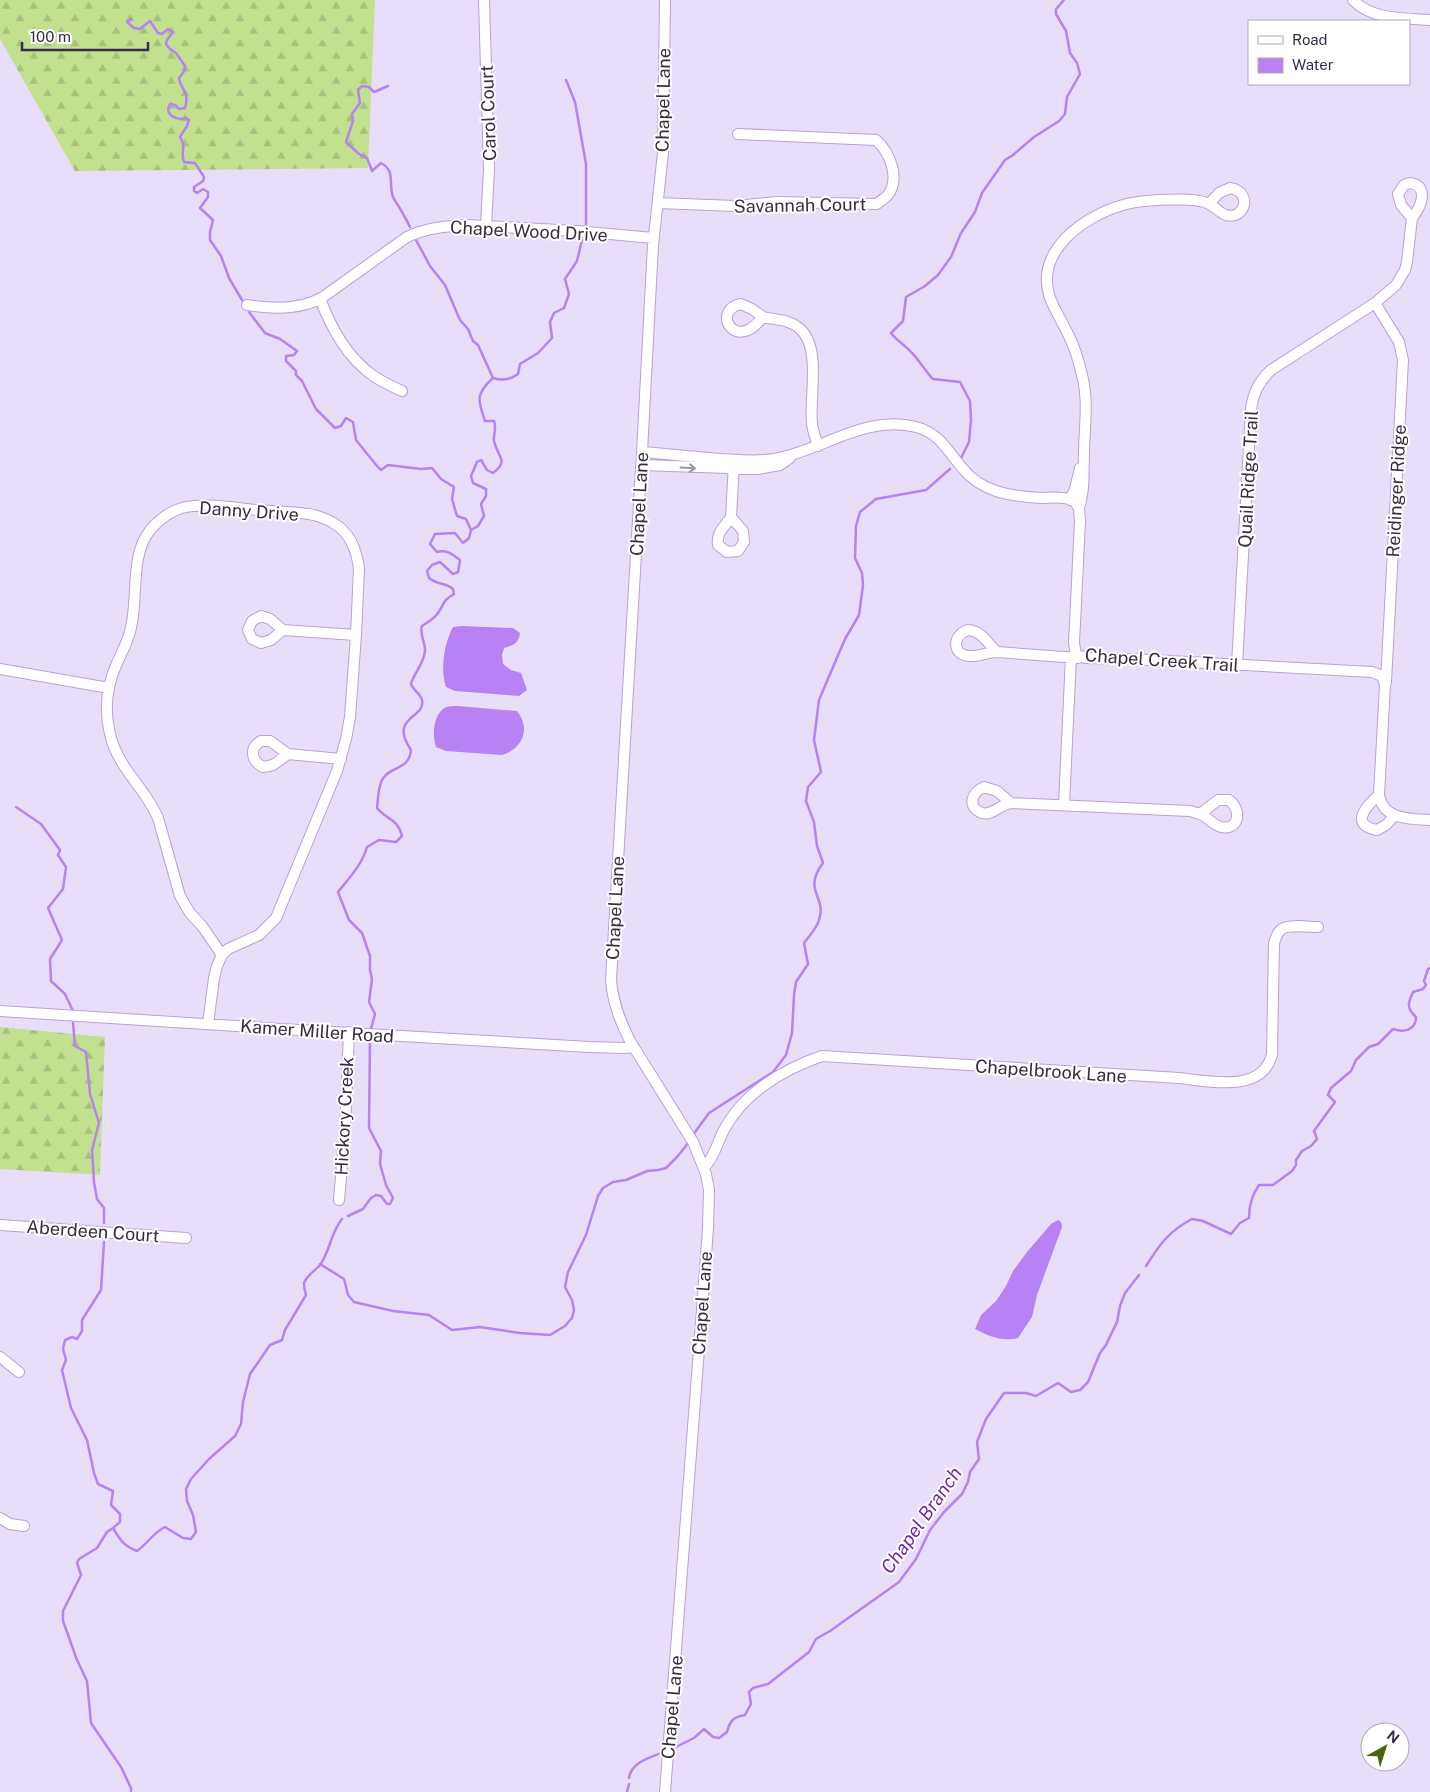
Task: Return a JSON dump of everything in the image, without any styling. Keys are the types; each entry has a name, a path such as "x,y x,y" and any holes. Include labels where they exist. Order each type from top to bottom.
{"street":[{"name":"Carol Court","path":"484,0 490,170 486,226"},
{"name":"Chapel Lane","path":"665,0 663,153 653,238 611,980 617,1012 634,1047 690,1138 704,1168 709,1190 708,1228 665,1792"},
{"path":"1353,0 1364,9 1383,16 1430,20"},
{"name":"Savannah Court","path":"658,203 735,206 777,202 878,204 888,195 894,181 890,158 884,146 876,140 738,134"},
{"path":"641,465 734,464 764,460 793,455 850,432 868,427 908,425 926,430 934,435 953,455 964,471 988,488 1017,496 1070,500 1079,508 1084,485 1086,409 1083,378 1074,347 1050,296 1048,276 1052,257 1071,232 1088,219 1108,209 1130,202 1162,200 1203,201 1209,204"},
{"name":"Quail Ridge Trail","path":"1237,665 1251,409 1255,392 1264,377 1271,370 1376,303 1396,285 1405,270 1412,218"},
{"name":"Chapel Wood Drive","path":"247,304 292,306 312,303 406,237 418,232 450,226 486,226 653,238"},
{"path":"320,299 337,336 347,351 375,377 402,391"},
{"name":"Reidinger Ridge","path":"1376,303 1399,342 1403,360 1385,685"},
{"path":"763,317 792,324 804,333 808,339 812,353 812,424 818,446"},
{"path":"642,452 734,464"},
{"path":"1070,500 1075,489 1084,455"},
{"path":"731,518 734,464"},
{"name":"Danny Drive","path":"213,507 304,514 335,524 343,530 358,558 359,580 356,635 350,717 341,759 276,918 259,935 228,949 222,955 202,926 190,913 180,896 162,829 154,808 123,766 113,746 108,724 109,688 113,672 126,645 132,624 138,556 141,546 158,522 165,516 182,508 213,507"},
{"name":"Chapel Creek Trail","path":"1079,508 1074,643 1076,654 1085,658 1372,672 1382,676 1385,685"},
{"path":"283,630 288,632 356,635"},
{"path":"997,652 1085,658"},
{"path":"1064,805 1071,657"},
{"path":"0,669 109,688"},
{"path":"1385,685 1379,795 1383,807 1395,816 1430,820"},
{"path":"288,754 341,759"},
{"path":"1379,795 1362,812 1362,821 1366,826 1377,830 1386,825 1395,816"},
{"path":"1011,803 1200,814"},
{"name":"Chapelbrook Lane","path":"704,1168 714,1157 734,1112 743,1102 760,1088 787,1071 806,1061 822,1056 1179,1078 1214,1082 1242,1082 1257,1076 1267,1066 1272,1054 1274,943 1277,934 1282,929 1288,927 1318,927"},
{"path":"208,1024 214,978 222,955"},
{"name":"Kamer Miller Road","path":"0,1011 589,1047 634,1047"},
{"name":"Hickory Creek","path":"339,1200 349,1032"},
{"name":"Aberdeen Court","path":"0,1225 186,1238"},
{"path":"0,1357 19,1372"},
{"path":"0,1518 10,1524 24,1526"}],"green space":[{"path":"0,0 375,0 368,168 75,171 0,39"},
{"path":"0,1027 105,1037 100,1175 0,1169"}],"water":[{"path":"453,627 513,628 520,633 515,644 504,648 502,655 503,664 511,670 521,673 527,690 519,696 455,691 446,687 443,665 447,641"},
{"path":"458,706 517,711 524,724 523,737 520,743 502,755 446,751 436,747 434,731 438,715 446,707"},
{"path":"1058,1220 1061,1222 1062,1227 1037,1295 1032,1317 1018,1338 996,1338 975,1329 981,1315 996,1301 1013,1271 1027,1252 1051,1224"}],"waterway":[{"path":"961,458 969,442 971,420 970,401 960,382 933,379 915,356 891,333 903,321 906,297 925,286 938,275 951,257 961,233 975,212 982,193 1005,160 1034,137 1059,121 1065,114 1067,97 1080,74 1077,63 1070,53 1066,31 1056,14 1056,9 1064,0"},
{"path":"131,19 127,22 134,28 140,29 150,21 158,33 162,34 168,29 173,32 166,44 176,53 185,66 185,70 179,78 186,94 186,102 185,108 179,109 175,105 170,104 169,111 175,118 186,118 189,120 180,137 183,144 184,162 195,163 204,177 203,181 194,187 194,191 197,193 203,189 208,192 208,197 200,208 213,220 210,240 221,256 229,278 242,300"},
{"path":"566,80 575,102 586,164 586,228"},
{"path":"388,86 374,92 369,87 362,86 358,90 360,103 352,114 353,121 346,142 359,154 367,158 372,171 381,163 386,166 389,170 392,194 410,227"},
{"path":"416,240 430,266 445,285 460,320 468,329 473,341 478,345 493,378"},
{"path":"493,378 506,379 518,374 520,364 538,353 552,338 550,322 554,313 564,308 569,294 565,279 577,261 582,240"},
{"path":"249,312 265,333 280,339 297,351 294,355 286,356 286,361 296,371 296,375 302,381 316,409 335,428 341,426 346,418 353,422 356,440 381,470 388,465 421,469 432,468 441,479 454,487 452,499 457,516 466,519 471,530 469,538 463,543 455,533 435,534 430,544 437,552 452,554 460,560 458,572 453,574 440,562 432,565 427,571 429,578 448,585 453,589 454,594 446,600 435,617 422,626 421,632 425,654 411,684 419,694 422,706 405,724 404,731 405,739 411,750 410,757 403,765 385,775 380,787 377,808 398,826 402,836 396,842 379,840 367,847 359,865 338,892 349,920 362,933 370,956 372,979 369,1002 375,1014 371,1029"},
{"path":"471,530 478,526 484,516 481,504 486,496 486,489 473,483 471,476 477,462 481,460 487,470 493,473 498,469 502,461 494,441 494,421 485,421 480,403 483,389 493,378"},
{"path":"693,1135 709,1113 773,1072 786,1055 792,1033 796,982 808,964 804,943 817,926 821,912 815,880 823,863 817,846 814,822 806,801 808,787 821,772 814,740 819,700 845,639 859,615 863,585 862,573 855,558 856,526 860,512 876,499 926,490 950,469"},
{"path":"16,807 41,824 60,850 58,855 66,867 63,889 48,908 62,940 50,959 51,981 65,994 73,1011"},
{"name":"Chapel Branch","path":"1146,1266 1166,1239 1177,1228 1192,1219 1203,1221 1231,1234 1240,1223 1249,1218 1251,1200 1259,1185 1273,1185 1292,1171 1302,1151 1311,1146 1317,1139 1314,1131 1335,1102 1328,1095 1331,1088 1351,1071 1356,1060 1369,1047 1378,1044 1393,1029 1401,1031 1412,1028 1416,1017 1409,1008 1410,999 1413,992 1423,989 1426,985 1424,981 1430,968"},
{"path":"73,1023 75,1046 86,1052 90,1094 99,1123 92,1150 94,1182 97,1199 104,1208 104,1223"},
{"path":"348,1216 363,1209 371,1198 376,1195 381,1196 387,1204 390,1204 393,1198 386,1185 380,1164 381,1151 369,1128 370,1038"},
{"path":"320,1264 344,1279 348,1295 354,1302 393,1311 429,1315 452,1330 480,1327 550,1335 565,1326 572,1318 574,1310 572,1300 565,1287 568,1272 586,1235 598,1196 603,1188 613,1182 626,1180 647,1171 666,1168 689,1142"},
{"path":"131,1792 121,1767 91,1723 87,1681 63,1621 63,1611 81,1575 77,1563 79,1559 97,1548 107,1532 113,1528 123,1542 137,1551 165,1527 183,1538 191,1539 196,1532 193,1515 187,1501 186,1489 191,1479 209,1459 235,1436 241,1424 243,1402 250,1374 270,1345 282,1340 285,1330 306,1295 305,1280 320,1265 335,1230 342,1219"},
{"path":"104,1242 101,1290 82,1320 82,1331 77,1339 72,1337 65,1340 63,1349 66,1360 62,1370 71,1408 87,1440 98,1484 113,1491 111,1505 120,1514 120,1522 113,1528"},
{"name":"Chapel Branch","path":"672,1749 694,1738 704,1729 713,1737 719,1738 727,1732 733,1720 745,1715 751,1704 749,1692 753,1688 768,1684 809,1652 816,1639 899,1582 916,1559 930,1530 962,1494 968,1482 970,1472 979,1459 977,1442 986,1419 1004,1393 1026,1393 1036,1396 1058,1383 1071,1392 1080,1390 1088,1382 1100,1353 1117,1322 1125,1293 1139,1275"},
{"name":"Chapel Branch","path":"629,1778 633,1768 646,1759 661,1753"},
{"name":"Chapel Branch","path":"627,1792 629,1784"}]}
